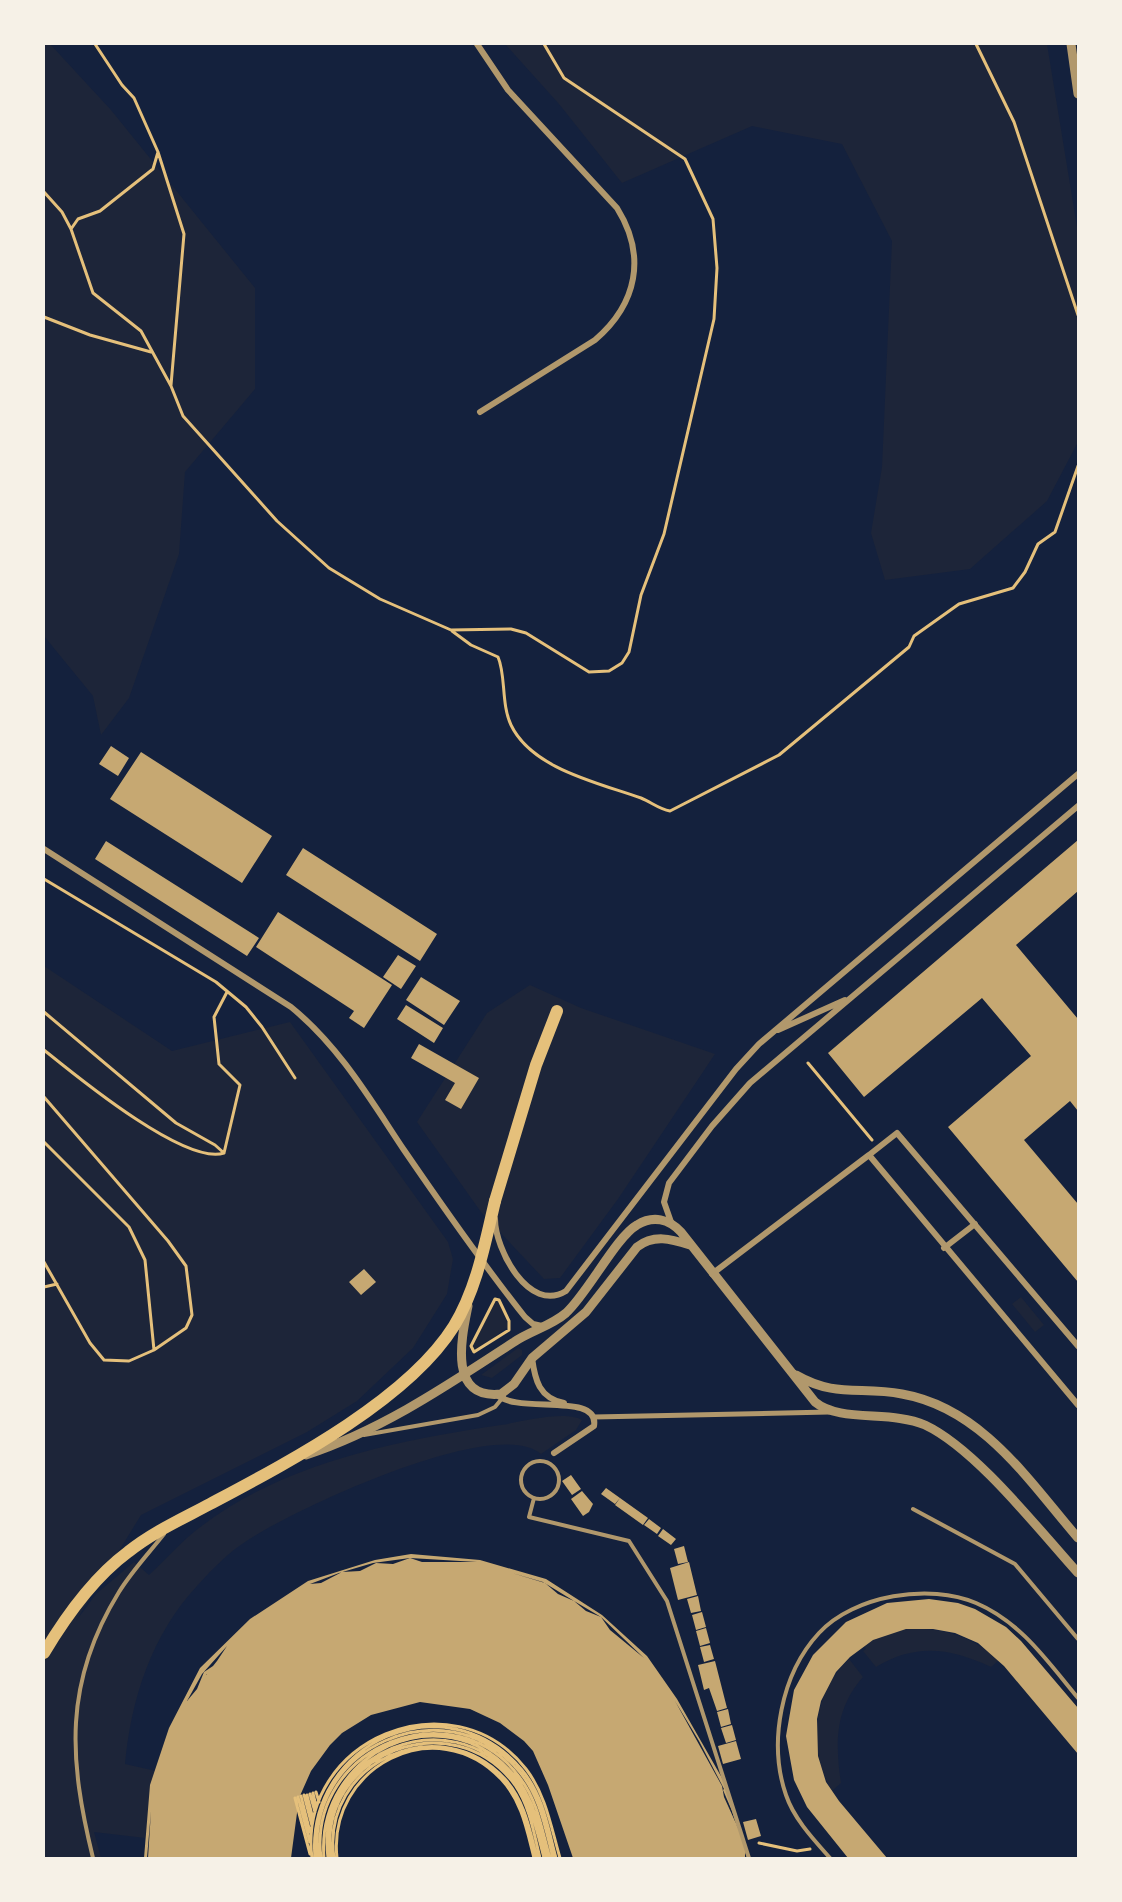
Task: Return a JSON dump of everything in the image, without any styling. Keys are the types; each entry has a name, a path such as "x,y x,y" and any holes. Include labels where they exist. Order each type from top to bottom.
{"main road":[{"path":"44,1653 78,1602 110,1568 143,1541 292,1459 373,1405 420,1368 450,1330 470,1292 536,1065 557,1011"}],"street":[{"path":"477,44 508,90 617,208 628,225 635,257 629,295 623,310 609,328 595,340 480,412"},
{"path":"1071,44 1078,94"},
{"path":"495,1201 496,1236 508,1263 532,1291 546,1295 562,1293 571,1286 735,1069 771,1033 1078,774"},
{"path":"832,1412 811,1398 794,1373 671,1222 664,1202 666,1190 712,1126 768,1066 1078,806"},
{"path":"44,849 291,1007 320,1032 357,1080 480,1260 525,1317 532,1324 543,1326"},
{"path":"771,1033 851,998"},
{"path":"712,1274 897,1133 1078,1346"},
{"path":"869,1155 1078,1405"},
{"path":"292,1459 355,1436 465,1376 520,1338 558,1319 580,1299 632,1228 654,1220 671,1222"},
{"path":"945,1248 975,1224"},
{"path":"501,1395 532,1358 586,1312 642,1243 663,1238 690,1245"},
{"path":"470,1292 460,1352 465,1376 478,1389 501,1395 521,1405 573,1405"},
{"path":"532,1358 536,1382 542,1393 554,1400 587,1408 594,1417 595,1423 592,1428 554,1453"},
{"path":"794,1373 821,1388 884,1391 916,1397 962,1418 1003,1451 1078,1538"},
{"path":"594,1417 832,1412 899,1417 925,1425 947,1438 981,1468 1078,1573"}],"lane":[{"path":"355,1436 478,1415 491,1410 501,1395"},
{"path":"550,1464 554,1453"},
{"path":"532,1463 550,1464 558,1473 558,1485 546,1498 534,1498 522,1484 523,1472 532,1463"},
{"path":"534,1498 529,1517 629,1541 668,1601 749,1858"},
{"path":"913,1509 1015,1564 1078,1639"},
{"path":"93,1858 75,1773 75,1717 81,1685 99,1633 119,1592 172,1524"},
{"path":"830,1858 793,1811 785,1794 779,1730 782,1708 793,1672 819,1632 837,1618 884,1598 907,1593 929,1593 975,1602 1027,1636 1078,1698"}],"path":[{"path":"95,44 122,85 130,90 158,152 184,234 171,386"},
{"path":"451,630 511,629 526,633 589,672 609,671 622,663 629,652 641,595 664,534 714,319 717,268 713,219 685,159 564,78 544,44"},
{"path":"976,44 1014,122 1078,315"},
{"path":"71,229 78,219 100,211 153,169 158,152"},
{"path":"44,192 62,212 71,229 93,293 141,332 171,386 183,416 277,521 330,568 380,599 451,630 471,645 498,657 510,723 527,744 561,770 582,780 640,798 670,811 779,755 909,647 914,636 959,604 1013,588 1025,572 1038,544 1054,532 1078,466"},
{"path":"44,317 90,335 152,352"},
{"path":"44,879 227,992 246,1007 262,1027 294,1078"},
{"path":"224,1153 240,1085 219,1064 214,1017 227,992"},
{"path":"44,1012 176,1123 215,1145 224,1153"},
{"path":"44,1050 139,1122 196,1150 216,1156 224,1153"},
{"path":"808,1063 879,1147"},
{"path":"44,1097 168,1241 186,1266 192,1315 186,1328 154,1350 129,1361 104,1360 90,1343 44,1262"},
{"path":"44,1142 129,1227 146,1260 154,1350"},
{"path":"44,1287 57,1284"},
{"path":"495,1299 499,1300 509,1321 509,1330 474,1352 471,1346 489,1308 495,1299"},
{"path":"324,1858 320,1827 321,1797 345,1761 360,1747 382,1734 425,1724 465,1729 504,1748 528,1771 545,1803 547,1858"},
{"path":"320,1802 341,1769 375,1742 400,1731 421,1727 459,1730 496,1747 523,1770 541,1801 547,1858"},
{"path":"320,1808 345,1769 379,1743 417,1731 459,1733 498,1751 525,1779 540,1808 547,1858"},
{"path":"324,1858 320,1813 344,1775 376,1748 409,1736 451,1735 487,1748 518,1775 533,1800 547,1858"},
{"path":"320,1820 346,1779 359,1764 378,1750 414,1738 457,1739 488,1752 518,1779 533,1808 547,1858"},
{"path":"320,1827 341,1791 369,1760 407,1743 428,1740 449,1741 485,1755 515,1780 530,1807 547,1858"},
{"path":"321,1835 340,1799 366,1767 383,1755 403,1747 424,1743 444,1744 479,1755 498,1767 511,1781 527,1808 547,1858"},
{"path":"322,1846 349,1790 365,1771 400,1751 440,1746 473,1755 505,1778 523,1808 547,1858"},
{"path":"324,1858 337,1834 341,1815 359,1782 388,1759 413,1751 436,1749 469,1757 482,1763 503,1780 547,1858"},
{"path":"307,1795 321,1797"},
{"path":"307,1795 320,1802"},
{"path":"307,1795 320,1808"},
{"path":"307,1795 320,1813"},
{"path":"307,1795 320,1820"},
{"path":"307,1795 320,1827"},
{"path":"307,1795 321,1835 324,1858"},
{"path":"307,1795 324,1858"},
{"path":"307,1795 324,1858"},
{"path":"759,1843 797,1851 808,1851 818,1844"}],"shaded area":[{"path":"44,44 50,44 111,110 255,288 255,389 185,472 179,554 129,698 101,735 93,696 44,636"},
{"path":"505,44 1047,44 1078,233 1078,442 1047,501 970,569 885,580 871,533 882,467 892,241 842,144 752,126 622,183 559,104"},
{"path":"44,966 172,1051 290,1022 448,1242 453,1259 447,1294 413,1348 357,1401 307,1432 141,1515 76,1621 96,1594 134,1562 149,1575 188,1537 222,1512 258,1491 297,1474 378,1448 419,1439 554,1416 574,1417 582,1420 576,1430 541,1454 517,1445 483,1446 440,1456 394,1471 306,1508 241,1545 221,1561 181,1605 168,1625 146,1669 132,1716 125,1764 156,1771 145,1838 94,1832 101,1858 44,1858"},
{"path":"530,985 581,1008 715,1054 618,1199 560,1278 544,1279 481,1212 417,1122 487,1013"},
{"path":"1021,1297 1044,1325 1035,1332 1012,1304"},
{"path":"496,1300 504,1310 508,1327 475,1351 472,1346"},
{"path":"518,1348 522,1350 522,1355 492,1378 481,1375"},
{"path":"906,1629 932,1630 956,1635 978,1645 999,1660 991,1667 947,1652 919,1651 891,1659 876,1667 863,1651 866,1649 864,1646 873,1640"},
{"path":"849,1659 863,1677 847,1701 842,1714 838,1740 841,1783 832,1791 819,1758 817,1722 827,1688"}],"building":[{"path":"111,746 129,758 118,776 99,764"},
{"path":"141,752 272,836 242,883 110,799"},
{"path":"1078,840 1078,891 1016,945 1078,1019 1078,1111 1070,1101 1024,1140 1078,1204 1078,1282 948,1127 1031,1056 982,998 864,1097 828,1053"},
{"path":"106,841 259,938 247,956 95,859"},
{"path":"303,848 437,934 420,961 286,875"},
{"path":"278,912 392,985 364,1028 349,1018 354,1011 256,947"},
{"path":"398,955 416,966 401,989 383,977"},
{"path":"421,977 460,1001 444,1025 406,1000"},
{"path":"406,1005 443,1028 434,1043 397,1019"},
{"path":"419,1044 479,1078 461,1109 445,1100 455,1083 411,1058"},
{"path":"364,1269 376,1282 361,1295 349,1282"},
{"path":"571,1475 581,1489 572,1495 562,1481"},
{"path":"606,1488 620,1498 615,1504 601,1494"},
{"path":"582,1491 593,1504 589,1512 583,1516 571,1499"},
{"path":"620,1498 648,1518 643,1525 615,1505"},
{"path":"649,1519 661,1528 657,1534 644,1525"},
{"path":"663,1529 676,1539 671,1545 658,1536"},
{"path":"684,1546 688,1562 678,1564 674,1549"},
{"path":"411,1554 480,1560 546,1579 602,1615 647,1656 677,1699 726,1785 750,1858 747,1858 745,1852 745,1858 573,1858 548,1785 533,1751 524,1741 500,1723 470,1709 420,1702 371,1715 342,1733 330,1745 311,1771 299,1798 291,1858 148,1858 151,1811 147,1858 144,1858 150,1785 169,1728 200,1668 250,1619 308,1581 375,1560","holes":["410,1558 477,1562 422,1562","410,1558 393,1564 376,1563 360,1571 342,1572 373,1563","341,1572 321,1583 310,1584","546,1584 574,1601 558,1594","574,1601 601,1617 586,1611","601,1617 644,1658 610,1630","227,1646 213,1666 204,1672 197,1689 187,1701 202,1674","675,1701 724,1789 736,1824 724,1797 722,1786"]},
{"path":"689,1562 697,1595 678,1600 670,1568"},
{"path":"698,1596 701,1611 691,1613 687,1599"},
{"path":"929,1599 958,1603 975,1609 1006,1627 1021,1641 1078,1708 1078,1754 1004,1666 978,1643 955,1633 933,1629 906,1629 873,1640 850,1657 836,1672 821,1701 817,1719 818,1756 826,1782 887,1858 848,1858 807,1807 794,1780 786,1736 794,1690 813,1655 846,1622 887,1603"},
{"path":"702,1612 706,1627 696,1630 692,1615"},
{"path":"706,1628 710,1643 700,1646 696,1631"},
{"path":"710,1645 714,1659 704,1662 700,1647"},
{"path":"715,1661 727,1708 717,1711 709,1688 704,1690 698,1665"},
{"path":"728,1709 731,1724 721,1727 717,1712"},
{"path":"732,1725 736,1740 726,1743 721,1728"},
{"path":"736,1741 741,1759 723,1764 718,1746"},
{"path":"756,1819 761,1836 748,1840 743,1822"}]}
